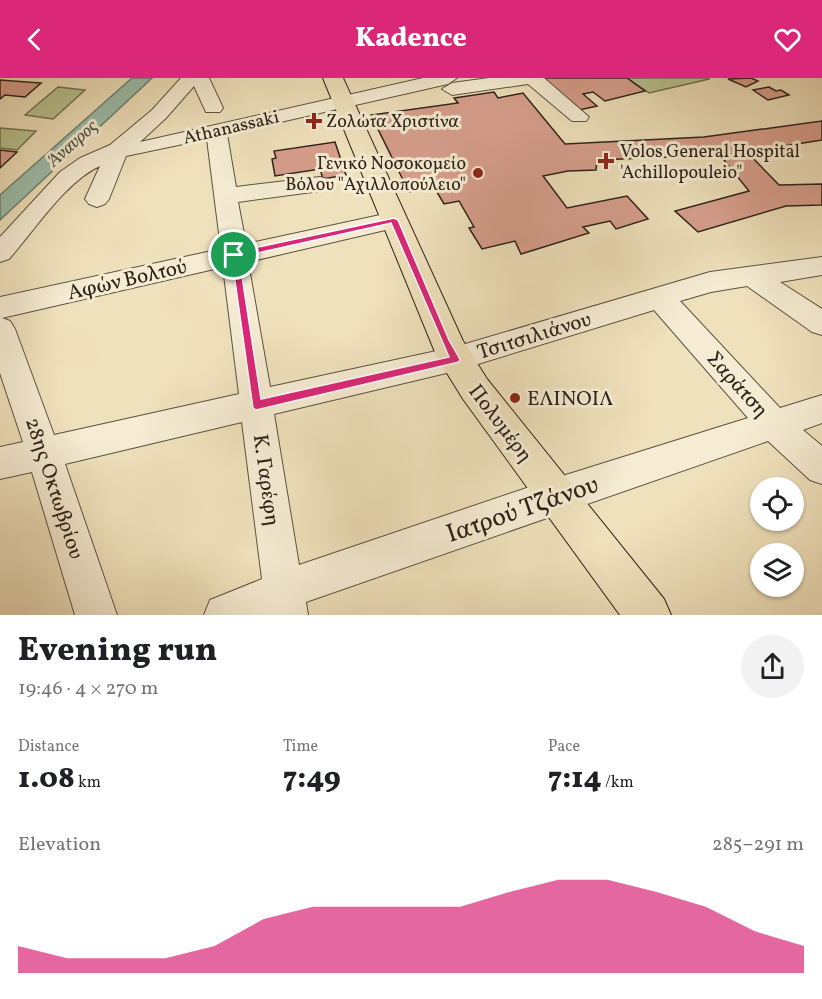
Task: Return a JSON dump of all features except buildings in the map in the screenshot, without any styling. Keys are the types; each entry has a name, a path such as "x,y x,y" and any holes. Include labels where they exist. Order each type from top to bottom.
{"main road":[{"name":"Πολυμέρη","path":"338,90 445,341 455,359 556,496 648,615"}],"street":[{"path":"453,82 531,78 579,117"},
{"path":"0,254 68,177 88,163 118,150 196,79"},
{"name":"Κ. Γαρέφη","path":"196,79 215,119 286,603"},
{"name":"Athanassaki","path":"118,150 136,149 215,119 338,90 392,91 404,97 416,98 453,82"},
{"path":"97,199 118,150"},
{"path":"225,196 320,184"},
{"name":"Αφών Βολτού","path":"0,308 394,220"},
{"path":"0,278 42,237"},
{"name":"Τσιτσιλιάνου","path":"0,463 455,359 658,296 719,280 822,266"},
{"path":"752,276 822,324"},
{"name":"Σαράτση","path":"658,296 774,425 822,468"},
{"name":"28ης Οκτωβρίου","path":"0,328 44,453 96,615"},
{"name":"Ιατρού Τζάνου","path":"225,615 286,603 556,496 822,409"}],"shaded area":[{"path":"627,78 708,78 709,79 649,93"},
{"path":"58,87 85,90 53,119 25,115"},
{"path":"0,128 36,131 17,150 0,148"}],"water":[{"name":"Άναυρος","path":"132,78 152,78 0,220 0,195"}],"place":[{"name":"Ζολώτα Χριστίνα","path":"314,121"},
{"name":"Volos General Hospital 'Achillopouleio\"","path":"606,161"},
{"name":"Γενικό Νοσοκομείο Βόλου \"Αχιλλοπούλειο\"","path":"478,173"},
{"name":"ΕΛΙΝΟΙΛ","path":"515,398"}],"route":[{"path":"394,220 445,341 455,359 256,405 234,255 394,220"}]}
